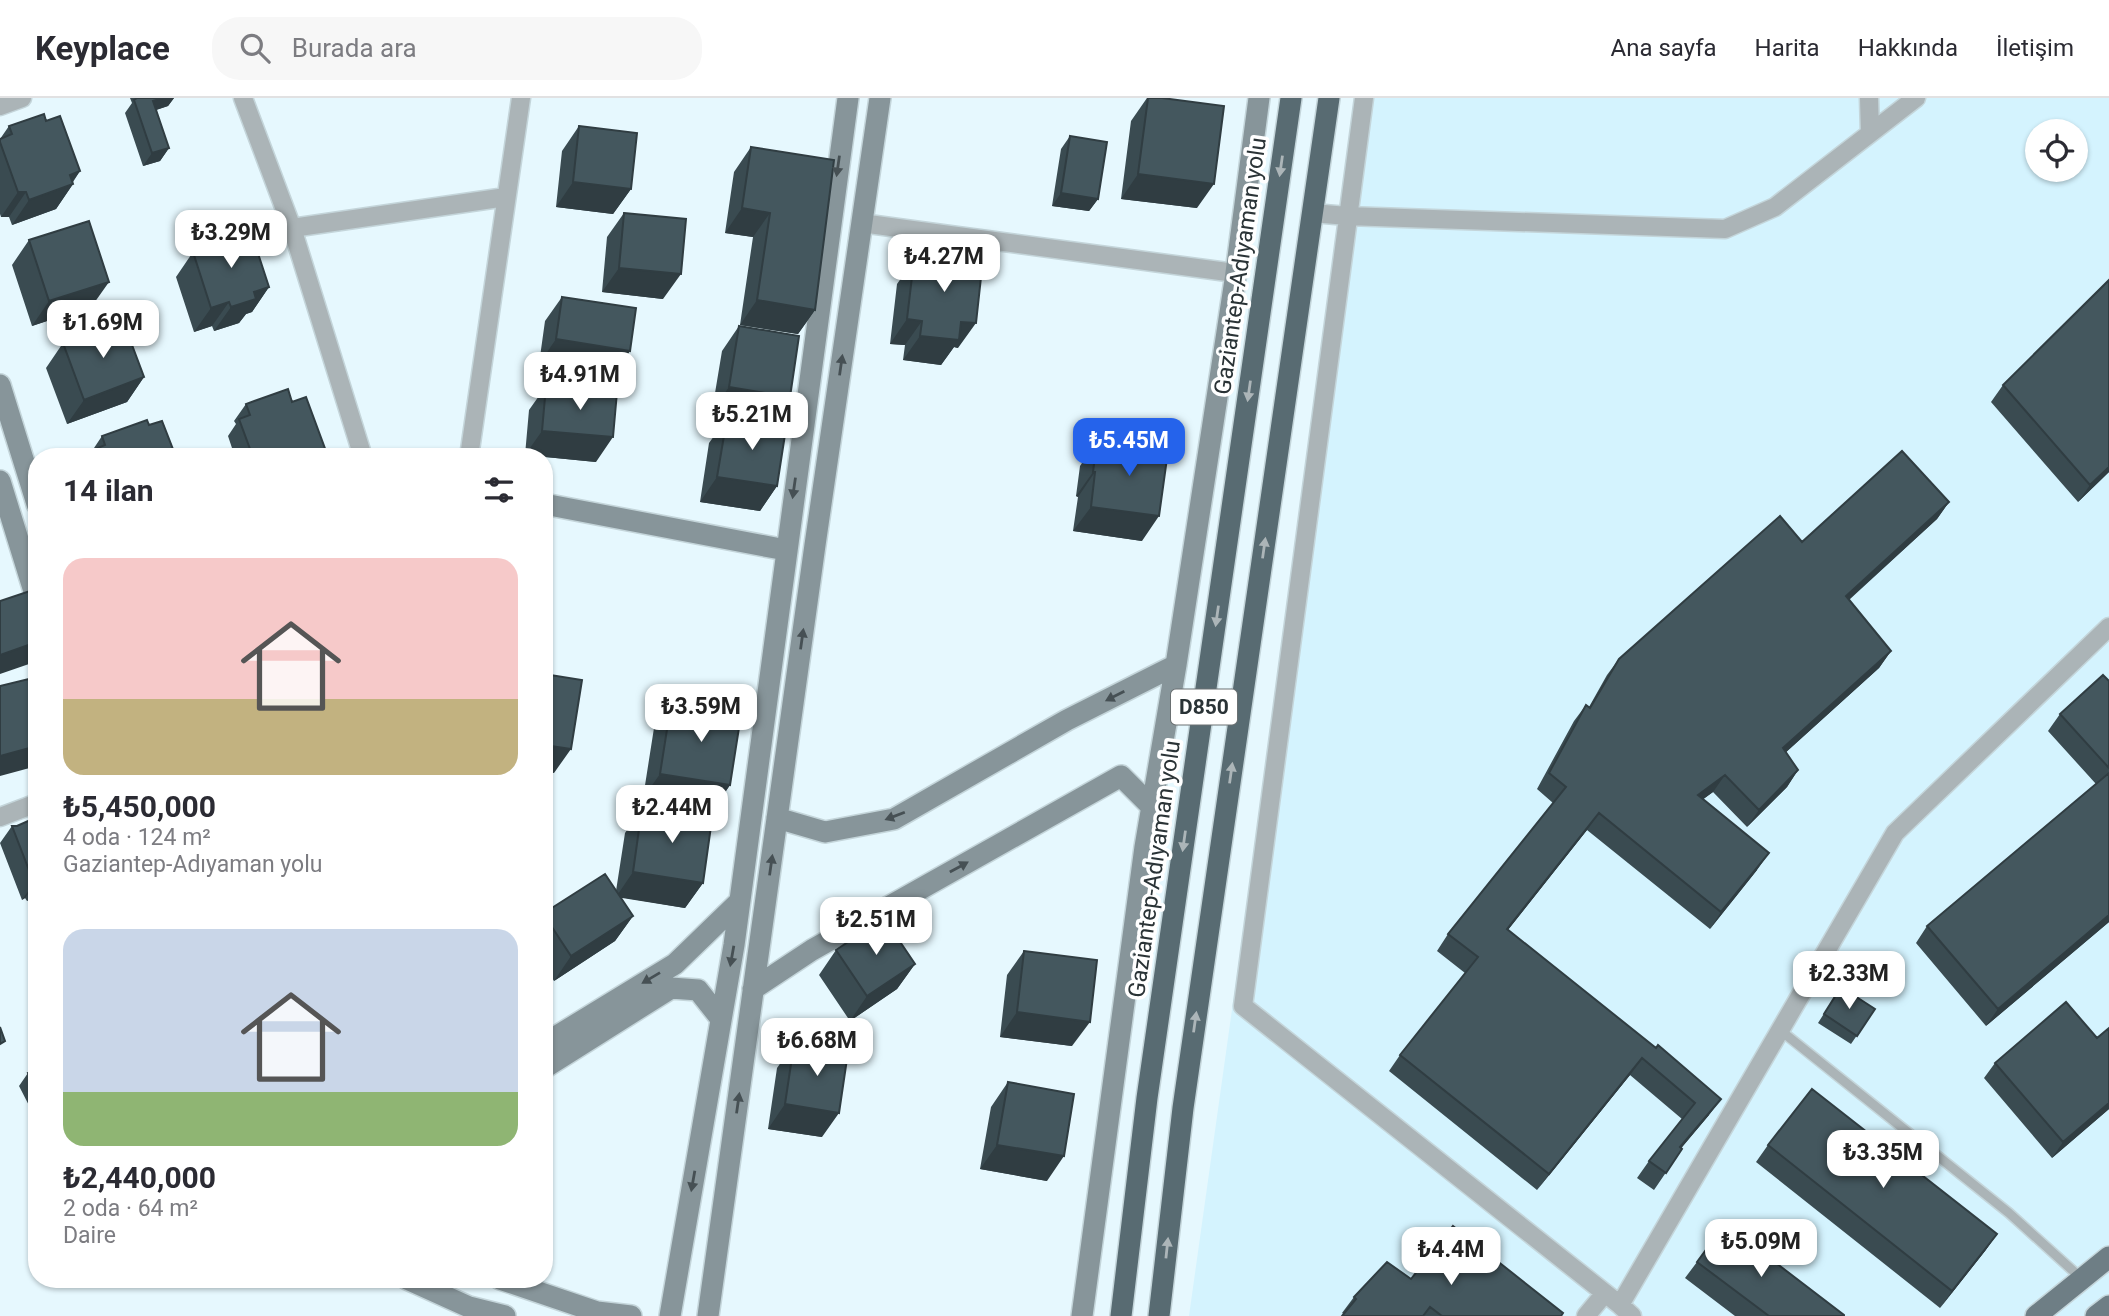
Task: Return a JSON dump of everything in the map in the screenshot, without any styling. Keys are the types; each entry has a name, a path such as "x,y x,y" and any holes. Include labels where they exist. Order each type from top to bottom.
{"highway":[{"name":"Gaziantep-Adıyaman yolu","path":"1121,1316 1147,1098 1291,98"},
{"name":"D850","path":"1159,1316 1183,1108 1329,98"}],"main road":[{"path":"2036,1316 2109,1257"},
{"path":"2096,1316 2109,1306"}],"street":[{"path":"0,106 22,98"},
{"path":"243,98 292,228 360,448"},
{"path":"470,448 521,98"},
{"path":"670,1316 739,902 848,98"},
{"path":"708,1316 880,98"},
{"path":"1082,1316 1145,847 1176,665 1235,273 1258,98"},
{"path":"1364,98 1243,1006 1626,1310 1780,1030 1895,833 2109,627"},
{"path":"1870,98 1870,133"},
{"path":"1312,213 1725,229 1775,207 1916,98"},
{"path":"292,228 506,197"},
{"path":"862,223 1235,273"},
{"path":"0,385 28,475"},
{"path":"0,481 28,572"},
{"path":"553,506 786,550"},
{"path":"777,818 825,832 894,818 1067,720 1176,665"},
{"path":"753,989 812,950 1121,776 1152,807"},
{"path":"0,817 28,806"},
{"path":"553,1039 675,964 739,902"},
{"path":"553,1062 671,988 698,990 721,1019"},
{"path":"427,1288 469,1307 505,1316"},
{"path":"526,1288 597,1312 631,1316"},
{"path":"1586,1316 1605,1293"}],"lane":[{"path":"1780,1030 2010,1213 2082,1279"}],"shaded area":[{"path":"1360,98 2109,98 2109,1316 1189,1316"}],"building":[{"path":"163,98 153,101 169,148 152,153 134,100"},
{"path":"1148,98 1224,106 1214,184 1138,174"},
{"path":"44,114 46,121 60,116 80,171 70,175 73,184 29,200 26,192 18,192 0,139 12,134 9,126"},
{"path":"579,126 637,133 631,189 573,182"},
{"path":"1070,136 1107,142 1098,199 1061,193"},
{"path":"751,147 834,160 815,310 757,300 770,213 742,208"},
{"path":"624,213 686,219 681,274 619,268"},
{"path":"89,221 109,282 49,301 29,240"},
{"path":"234,231 237,240 252,235 269,287 254,292 256,299 231,307 229,302 211,308 193,252 215,245 213,238"},
{"path":"931,250 970,255 969,266 982,268 976,323 961,322 959,340 920,336 922,321 907,319 914,260 929,262"},
{"path":"2109,280 2109,467 2090,485 2003,385"},
{"path":"562,297 636,308 630,351 556,339"},
{"path":"123,321 144,377 84,400 63,343"},
{"path":"739,326 799,336 790,397 729,387"},
{"path":"546,386 617,392 613,437 542,431"},
{"path":"288,389 292,402 306,397 325,448 250,448 239,419 250,415 246,404"},
{"path":"727,418 786,428 777,486 717,477"},
{"path":"147,420 149,425 162,421 172,448 98,448 105,445 102,436"},
{"path":"1097,441 1168,451 1159,516 1091,507"},
{"path":"1902,451 1949,502 1846,596 1891,651 1783,748 1798,770 1759,810 1725,775 1698,795 1769,853 1721,912 1599,813 1507,929 1656,1048 1658,1045 1721,1099 1680,1147 1682,1149 1666,1173 1649,1161 1695,1103 1642,1058 1549,1174 1400,1055 1478,957 1448,934 1566,787 1549,773 1586,705 1590,708 1619,659 1780,516 1802,542"},
{"path":"28,592 28,645 0,655 0,601"},
{"path":"553,675 582,680 571,749 553,746"},
{"path":"2103,675 2109,681 2109,768 2060,714"},
{"path":"28,679 28,748 0,756 0,686"},
{"path":"671,704 741,715 730,785 660,774"},
{"path":"2109,773 2109,915 1998,1009 1927,926"},
{"path":"642,808 712,819 703,883 633,872"},
{"path":"28,821 28,867 12,826"},
{"path":"605,874 633,916 571,956 553,929 553,907"},
{"path":"884,918 915,964 867,996 836,950"},
{"path":"1024,951 1097,960 1090,1022 1017,1012"},
{"path":"1841,987 1875,1009 1857,1036 1824,1014"},
{"path":"2066,1002 2097,1038 2109,1028 2109,1103 2063,1142 1995,1063"},
{"path":"0,1027 5,1041 0,1044"},
{"path":"794,1044 848,1052 839,1113 785,1104"},
{"path":"1008,1082 1074,1094 1064,1156 997,1145"},
{"path":"1812,1089 1997,1234 1952,1291 1768,1145"},
{"path":"1725,1224 1844,1316 1769,1316 1697,1262"},
{"path":"1453,1226 1563,1313 1561,1316 1442,1316 1430,1307 1423,1316 1342,1316 1356,1299 1354,1297 1387,1262 1411,1279"}]}
